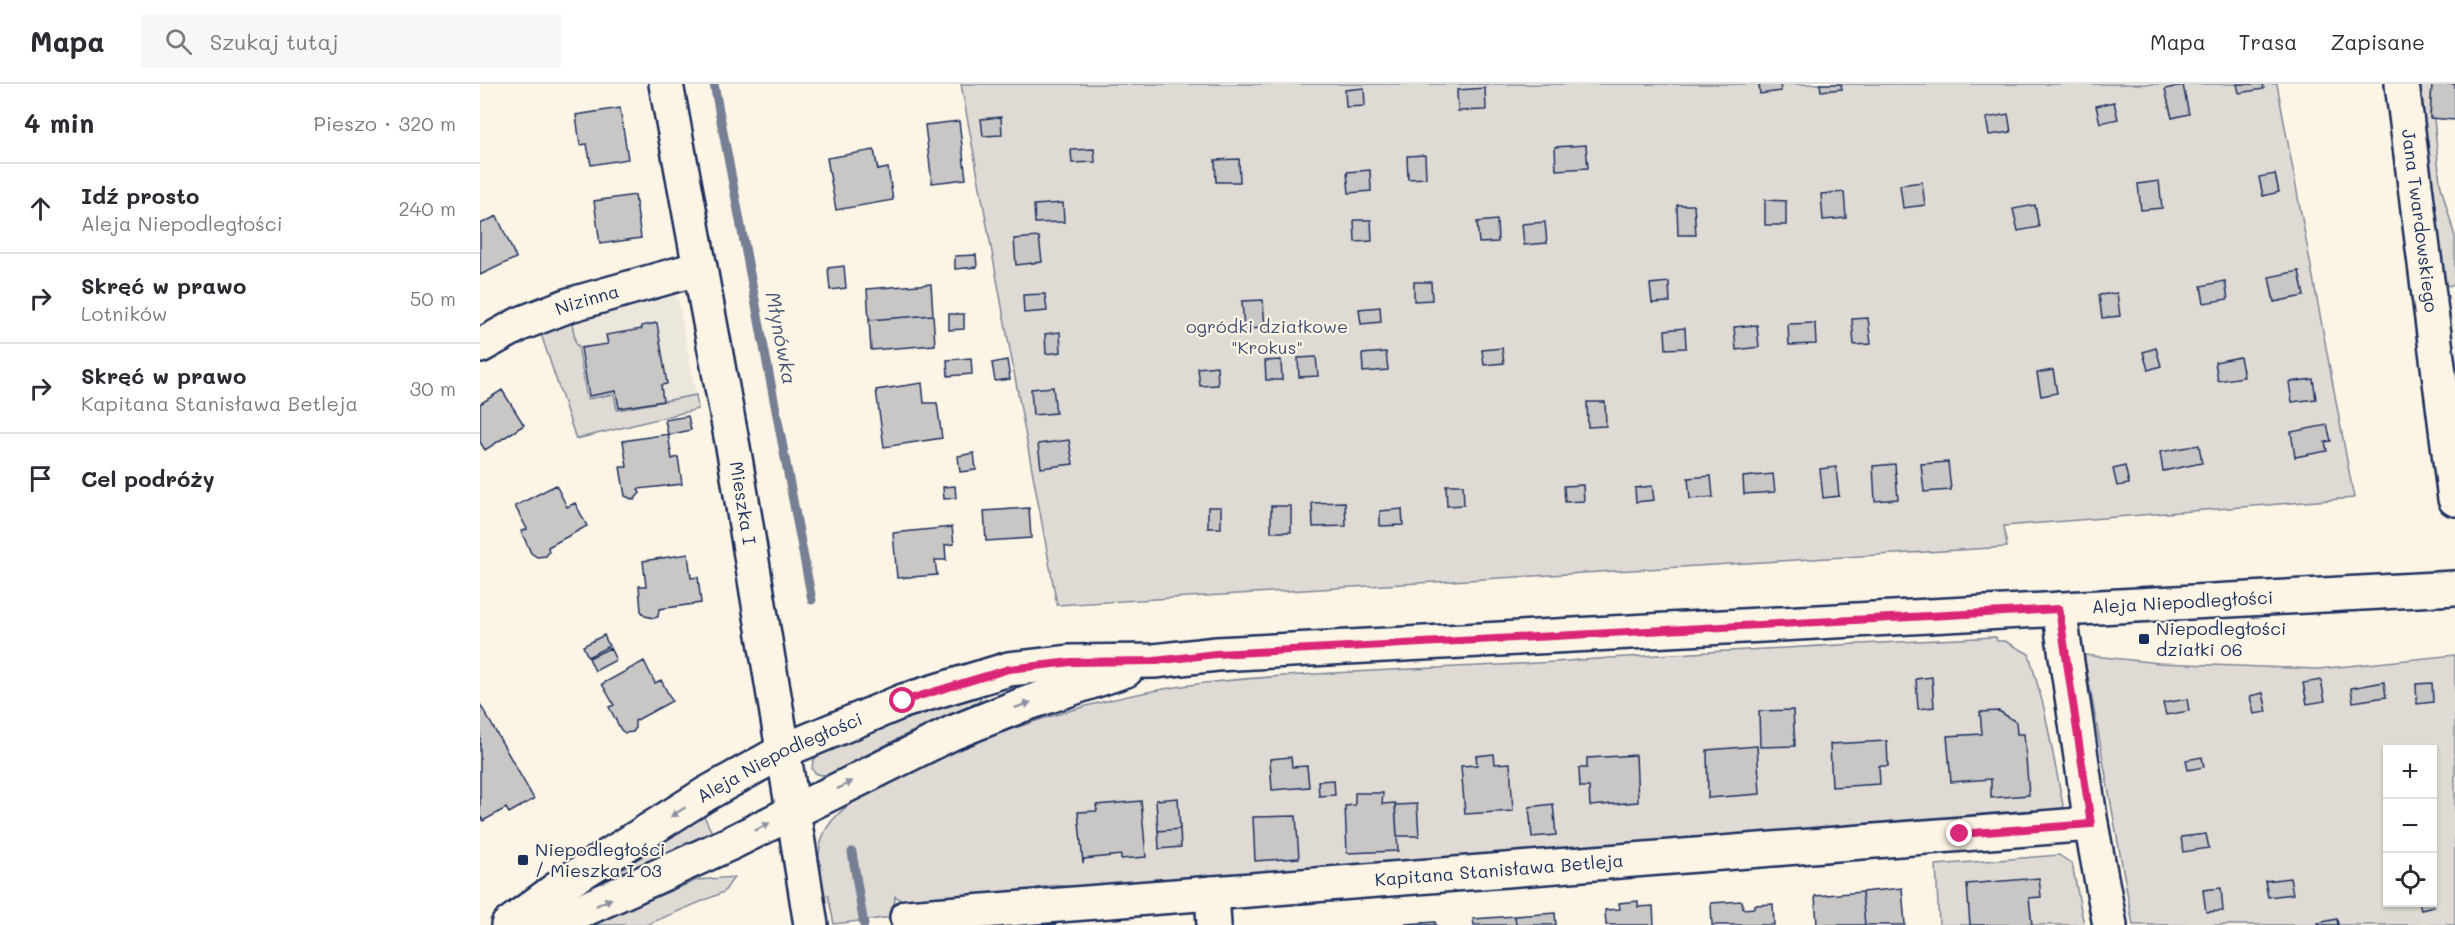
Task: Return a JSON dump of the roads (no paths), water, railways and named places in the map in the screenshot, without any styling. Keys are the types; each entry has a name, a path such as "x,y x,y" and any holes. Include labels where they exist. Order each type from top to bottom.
{"street":[{"name":"Mieszka I","path":"666,84 746,521 811,925"},
{"name":"Jana Twardowskiego","path":"2402,84 2455,499"},
{"name":"Nizinna","path":"480,346 520,324 569,305 700,268"},
{"name":"Aleja Niepodległości","path":"508,925 562,885 706,794 783,751 903,701 1009,669 1071,662 1154,661 1216,654 2455,588"},
{"path":"2059,609 2091,824 2110,925"},
{"name":"Aleja Niepodległości","path":"550,925 723,847 952,733 1022,705 1154,661"},
{"name":"Kapitana Stanisława Betleja","path":"908,917 1213,909 2091,824"}],"waterway":[{"name":"Młynówka","path":"714,84 812,600"},
{"name":"Młynówka","path":"852,852 864,925"}],"place":[{"name":"Niepodległości działki 06","path":"2144,639"},
{"name":"Niepodległości / Mieszka I 03","path":"523,860"}],"park label":[{"name":"ogródki działkowe \"Krokus\"","path":"1267,337"}]}
